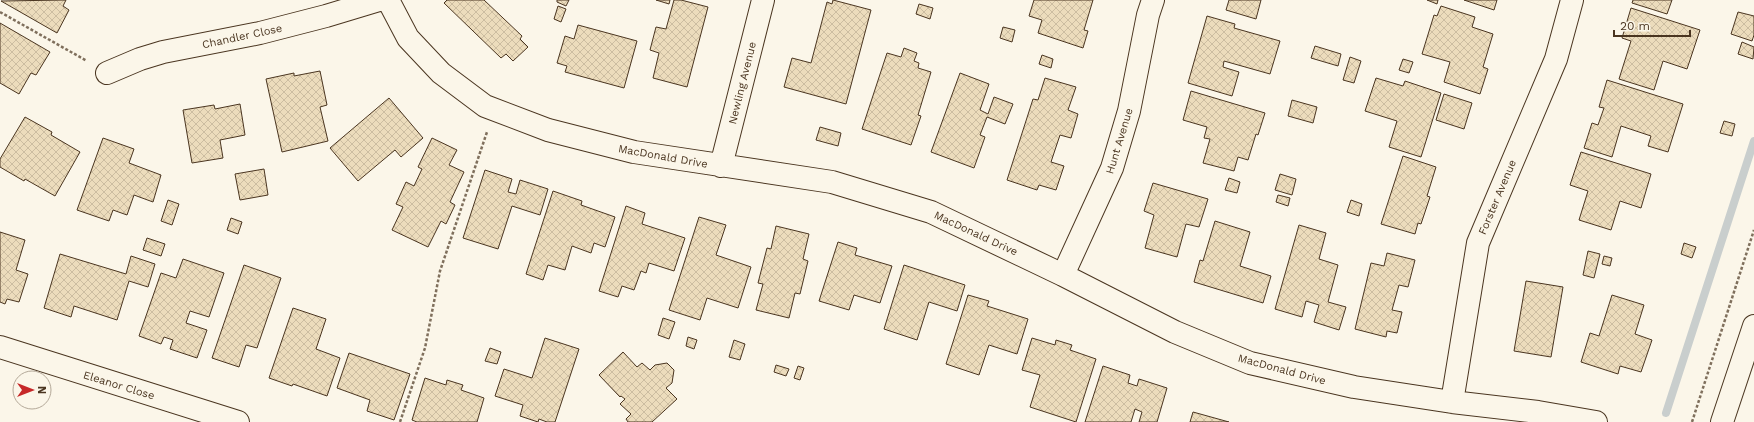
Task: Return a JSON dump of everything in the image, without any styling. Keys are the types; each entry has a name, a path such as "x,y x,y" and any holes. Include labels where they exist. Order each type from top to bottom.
{"street":[{"name":"Chandler Close","path":"106,73 140,59 163,52 260,33 326,16 379,0"},
{"name":"MacDonald Drive","path":"388,0 408,38 441,73 485,106 555,132 634,152 832,182 931,212 1064,275 1174,332 1250,363 1354,388 1452,402 1538,412 1596,422"},
{"name":"Newling Avenue","path":"721,166 762,0"},
{"name":"Hunt Avenue","path":"1064,275 1112,168 1129,111 1148,15 1153,0"},
{"name":"Forster Avenue","path":"1452,402 1478,243 1556,60 1572,0"},
{"path":"1722,422 1754,326"},
{"name":"Eleanor Close","path":"0,347 238,422"}],"path":[{"path":"0,12 82,58"},
{"path":"400,422 424,348 440,271 489,126"},
{"path":"1692,422 1754,230"}],"building":[{"path":"66,0 63,6 69,10 57,33 1,1"},
{"path":"447,0 484,0 522,36 520,39 528,47 513,61 506,54 501,58 444,3"},
{"path":"557,0 569,0 566,6 557,2"},
{"path":"656,0 670,0 669,4"},
{"path":"674,0 681,0 708,7 687,87 653,78 659,53 650,50 656,27 666,29"},
{"path":"833,0 871,10 846,104 784,87 792,58 811,63 827,2 832,4"},
{"path":"1034,0 1093,0 1084,30 1088,31 1083,48 1038,33 1042,20 1029,16"},
{"path":"1229,0 1261,0 1256,19 1226,10"},
{"path":"1427,0 1438,0 1437,4"},
{"path":"1464,0 1497,0 1494,10"},
{"path":"1633,0 1672,0 1667,14 1632,3"},
{"path":"919,4 933,8 930,19 916,14"},
{"path":"558,6 566,9 561,22 554,19"},
{"path":"1441,6 1475,17 1472,27 1493,34 1483,67 1488,69 1480,94 1444,82 1450,62 1422,54 1434,15 1437,16"},
{"path":"1631,8 1700,30 1687,69 1663,61 1654,90 1619,79 1631,41 1622,38"},
{"path":"1738,12 1754,16 1754,35 1752,41 1731,34"},
{"path":"1207,16 1235,24 1234,28 1280,41 1270,74 1224,61 1223,67 1239,72 1232,96 1188,83"},
{"path":"0,23 50,52 36,75 31,73 19,94 0,83"},
{"path":"578,25 637,41 624,88 565,72 567,66 557,63 565,36 574,39"},
{"path":"1003,27 1015,30 1012,42 1000,38"},
{"path":"1742,42 1754,47 1753,59 1738,54"},
{"path":"1315,46 1341,54 1338,66 1311,58"},
{"path":"904,48 917,53 914,61 919,63 918,68 931,72 918,115 921,116 911,145 862,129 887,53 901,57"},
{"path":"1042,55 1053,59 1051,68 1039,64"},
{"path":"1350,57 1361,61 1354,83 1343,80"},
{"path":"1403,59 1413,62 1409,73 1399,70"},
{"path":"320,71 327,105 320,107 328,141 282,152 266,79 294,73 294,76"},
{"path":"960,73 989,84 980,110 988,114 994,97 1013,104 1005,124 987,117 980,135 985,137 974,168 931,152"},
{"path":"1045,78 1076,87 1068,110 1078,114 1071,138 1060,135 1051,162 1064,166 1056,190 1039,185 1037,190 1007,180 1033,99 1038,100"},
{"path":"1376,78 1403,86 1405,81 1441,93 1421,157 1389,147 1397,121 1365,111"},
{"path":"1607,80 1683,104 1668,152 1648,146 1651,136 1621,126 1612,157 1584,148 1592,123 1598,125 1604,108 1599,107"},
{"path":"1191,91 1265,113 1258,135 1256,134 1248,160 1238,157 1234,171 1203,163 1210,139 1204,138 1207,127 1183,120"},
{"path":"1444,94 1472,103 1464,129 1436,120"},
{"path":"389,98 423,138 401,157 395,150 358,181 330,148"},
{"path":"1292,100 1317,107 1313,123 1288,116"},
{"path":"240,104 245,135 220,140 223,158 192,163 183,110 214,105 215,109"},
{"path":"25,117 52,132 51,135 80,152 55,196 0,167 0,159"},
{"path":"1724,121 1735,124 1732,136 1720,133"},
{"path":"820,127 841,133 838,146 816,140"},
{"path":"103,138 134,149 129,163 161,175 153,202 134,195 127,215 113,210 109,221 77,210"},
{"path":"432,138 457,150 449,165 464,172 450,202 455,205 446,224 441,221 428,247 392,230 403,207 396,204 406,182 414,186 422,169 418,167"},
{"path":"1581,152 1651,174 1641,208 1620,201 1611,230 1579,220 1588,191 1570,185"},
{"path":"1403,156 1436,167 1427,196 1430,197 1421,224 1418,223 1415,234 1381,224"},
{"path":"264,169 268,195 240,200 235,174"},
{"path":"485,170 512,179 508,192 516,194 520,180 548,189 540,215 512,206 498,249 463,238"},
{"path":"1280,174 1296,179 1292,195 1275,190"},
{"path":"1229,178 1240,182 1237,193 1225,190"},
{"path":"1153,183 1208,199 1199,227 1186,224 1177,257 1145,248 1154,215 1144,211"},
{"path":"553,191 582,201 581,205 615,217 605,247 594,243 591,253 572,246 565,270 548,265 543,280 526,274"},
{"path":"1278,195 1290,198 1288,206 1276,202"},
{"path":"168,200 179,204 172,225 161,221"},
{"path":"1351,200 1362,204 1359,216 1347,212"},
{"path":"626,206 645,213 642,224 685,238 674,271 649,263 646,273 641,271 634,290 622,286 618,297 599,291"},
{"path":"699,217 726,225 716,255 751,267 738,308 707,298 700,320 669,310"},
{"path":"231,218 242,222 238,234 227,230"},
{"path":"1215,221 1250,232 1240,266 1271,276 1263,303 1194,282 1200,260 1203,261"},
{"path":"1299,225 1326,233 1319,259 1338,265 1328,302 1346,307 1339,330 1314,322 1319,305 1306,301 1302,317 1275,309"},
{"path":"776,226 809,234 803,259 808,261 800,294 795,293 789,318 756,310 763,284 758,283 767,248 771,249"},
{"path":"0,232 25,240 16,270 28,274 19,302 7,299 5,304 0,302"},
{"path":"147,238 165,244 161,256 143,250"},
{"path":"838,242 857,248 855,255 892,266 880,303 854,295 849,310 819,301"},
{"path":"1684,243 1696,247 1692,258 1681,254"},
{"path":"1588,251 1600,254 1594,278 1583,275"},
{"path":"1387,253 1415,260 1408,287 1399,285 1392,310 1402,312 1397,333 1387,331 1386,337 1355,329 1371,263 1384,266"},
{"path":"60,254 126,274 131,256 155,264 148,287 129,281 117,320 74,306 71,317 44,308"},
{"path":"1604,256 1612,258 1610,266 1602,264"},
{"path":"183,259 224,273 209,317 190,311 186,323 207,330 197,358 170,349 173,340 164,337 161,344 139,336 161,273 176,278"},
{"path":"244,265 281,278 257,348 246,345 239,367 212,358"},
{"path":"904,265 965,285 957,311 929,302 917,340 884,329"},
{"path":"1526,281 1563,287 1551,357 1514,351"},
{"path":"968,295 989,301 987,306 1028,319 1017,354 989,345 979,375 946,364"},
{"path":"1612,295 1644,305 1635,334 1652,340 1641,372 1620,366 1618,374 1581,362 1590,333 1599,336"},
{"path":"293,308 326,319 316,349 340,358 327,396 293,384 292,386 269,378"},
{"path":"663,318 675,322 669,339 658,335"},
{"path":"688,337 697,340 694,349 686,346"},
{"path":"545,338 579,349 555,422 547,422 539,419 538,422 520,416 523,405 495,396 504,369 532,378"},
{"path":"1032,338 1055,345 1056,340 1072,345 1070,350 1096,359 1076,422 1030,407 1040,375 1022,370"},
{"path":"734,340 745,344 740,360 729,357"},
{"path":"490,348 501,352 497,364 485,361"},
{"path":"623,352 637,367 642,363 650,370 655,365 667,363 674,370 672,383 666,388 677,399 652,422 628,422 626,419 631,414 620,404 625,399 621,396 620,397 599,375"},
{"path":"349,353 410,374 394,420 367,411 370,400 337,388"},
{"path":"776,365 789,369 786,376 774,372"},
{"path":"798,366 804,368 800,380 794,378"},
{"path":"1103,366 1130,375 1128,383 1137,386 1139,379 1167,388 1157,422 1139,422 1142,412 1135,409 1131,422 1085,422"},
{"path":"425,378 446,385 447,380 463,385 461,390 484,398 477,422 417,422 412,420"},
{"path":"1193,412 1229,422 1190,422"}],"waterway":[{"path":"1666,413 1754,141"}]}
